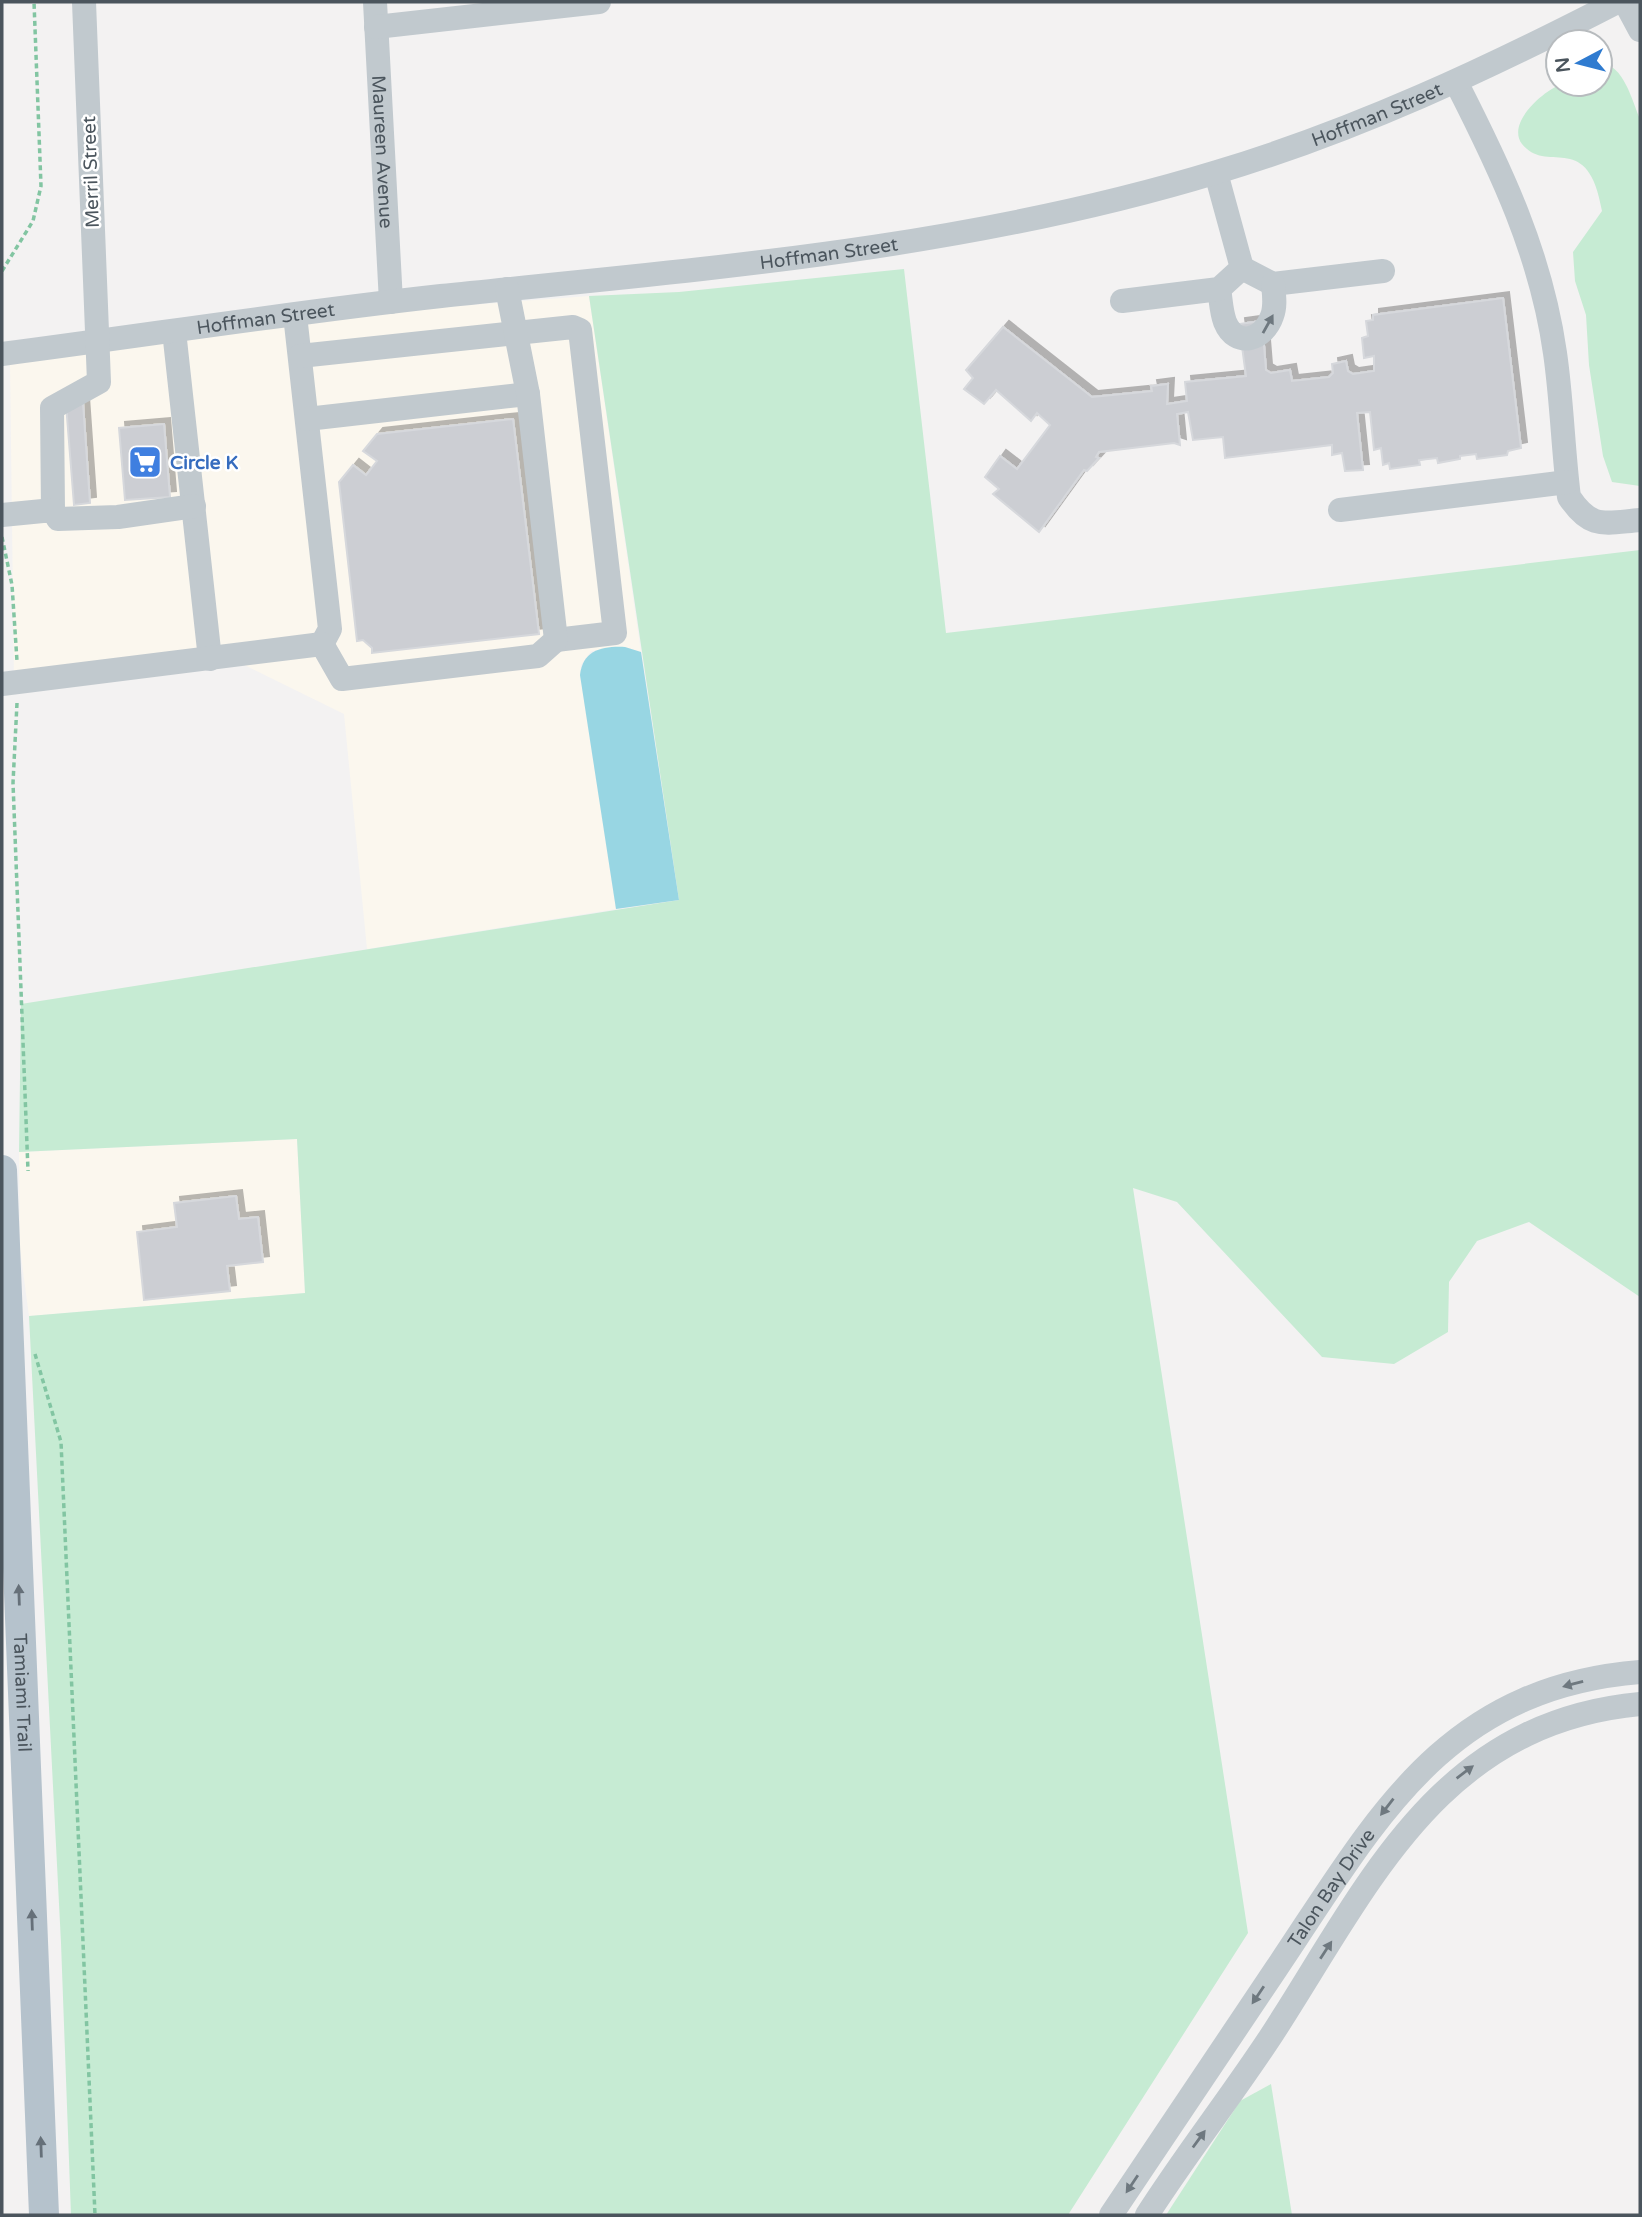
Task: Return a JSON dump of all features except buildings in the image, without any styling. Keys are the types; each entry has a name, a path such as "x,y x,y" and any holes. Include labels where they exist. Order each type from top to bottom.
{"main road":[{"name":"Tamiami Trail","path":"15,1172 3,1243 44,2215"}],"street":[{"name":"Merril Street","path":"53,510 52,408 99,382 85,2"},
{"name":"Maureen Avenue","path":"375,2 391,302"},
{"path":"376,27 599,2"},
{"name":"Hoffman Street","path":"2,354 391,302 860,250 1008,225 1216,173 1367,120 1456,82 1616,2"},
{"path":"1625,2 1640,30"},
{"path":"1456,82 1517,208 1544,298 1555,353 1569,497 1582,516 1596,522 1640,520"},
{"path":"1216,173 1242,268 1273,284 1383,271"},
{"path":"1122,301 1219,289 1242,268"},
{"path":"1219,289 1223,314 1229,329 1239,337 1250,338 1262,335 1272,320 1275,308 1273,284"},
{"path":"507,289 528,394 556,640"},
{"path":"295,315 330,629 322,644"},
{"path":"300,356 573,327 580,330 615,633 556,640 538,656 342,679 322,644"},
{"path":"174,331 210,659"},
{"path":"307,419 528,394"},
{"path":"1340,509 1567,482"},
{"path":"2,514 53,510 58,520 118,517 194,506"},
{"path":"10,683 322,644"},
{"name":"Talon Bay Drive","path":"1111,2215 1359,1845 1409,1780 1440,1751 1512,1706 1568,1685 1640,1672"},
{"name":"Talon Bay Drive","path":"1147,2215 1251,2067 1375,1875 1429,1804 1488,1755 1527,1734 1592,1711 1640,1703"}],"path":[{"path":"2,271 33,221 41,186 34,2"},
{"path":"2,535 12,585 10,683 15,1172"},
{"path":"35,1354 61,1442 95,2215"}],"shaded area":[{"path":"589,296 641,652 625,647 591,651 581,665 580,675 616,909 367,949 344,714 226,656 14,682 10,363 417,309"},
{"path":"297,1139 305,1293 29,1316 20,1249 19,1152"}],"green space":[{"path":"1614,69 1621,76 1640,119 1640,486 1612,482 1603,456 1589,365 1586,315 1575,281 1573,252 1602,211 1596,186 1587,170 1577,162 1532,153 1522,144 1518,136 1519,127 1529,108 1544,95 1544,98 1614,98"},
{"path":"904,269 946,633 1640,550 1640,1297 1529,1222 1477,1241 1449,1282 1448,1332 1394,1364 1322,1357 1177,1202 1133,1188 1248,1933 1068,2215 71,2215 61,1943 29,1316 305,1293 297,1139 19,1152 21,1004 679,900 589,296 679,292"},
{"path":"1271,2084 1292,2215 1166,2215 1240,2101"}],"water":[{"path":"609,647 625,647 641,652 679,900 616,909 580,675 585,660 595,651"}],"place":[{"name":"Circle K","path":"145,462"}]}
